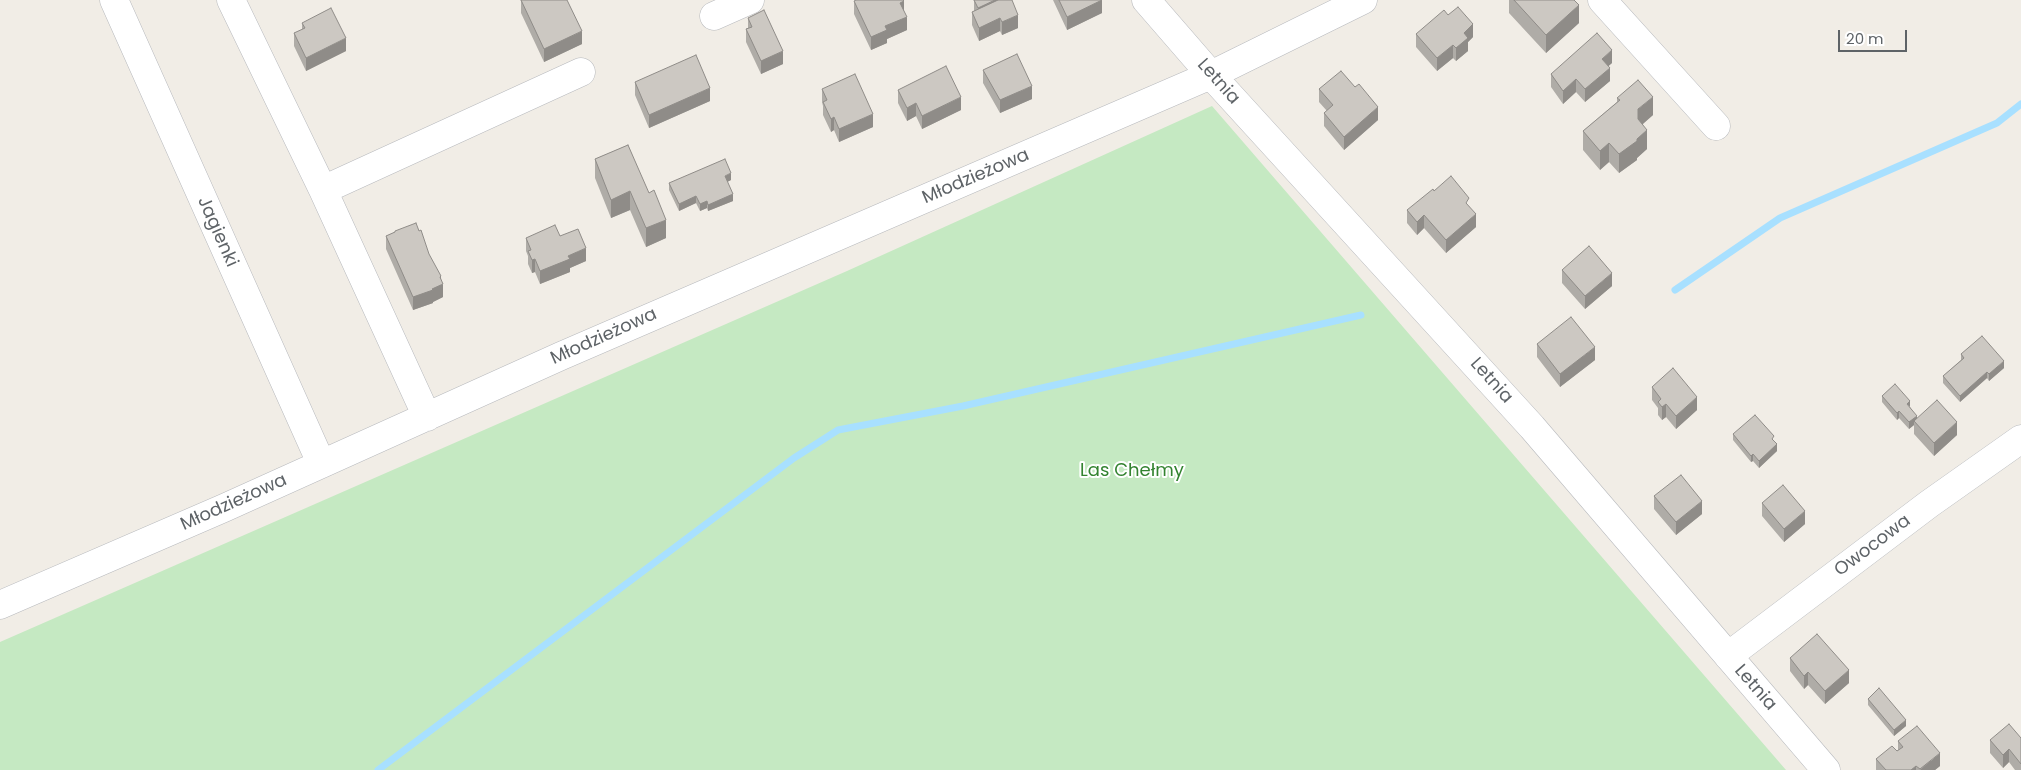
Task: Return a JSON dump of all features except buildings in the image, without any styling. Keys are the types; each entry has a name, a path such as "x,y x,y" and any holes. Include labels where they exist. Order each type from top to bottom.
{"street":[{"name":"Jagienki","path":"114,0 321,463"},
{"path":"714,16 750,0"},
{"name":"Letnia","path":"1146,0 1211,75 1532,427 1826,770"},
{"name":"Młodzieżowa","path":"0,605 224,508 561,356 1211,75 1363,0"},
{"path":"1602,0 1716,126"},
{"path":"234,1 427,417"},
{"path":"323,190 581,72"},
{"name":"Owocowa","path":"1728,656 1929,504 2021,439"}],"green space":[{"name":"Las Chełmy","path":"1212,106 1786,770 0,770 0,642 847,271"}],"waterway":[{"path":"1675,290 1780,218 1997,123 2021,104"},
{"path":"378,770 794,458 838,430 963,406 1361,315"}]}
